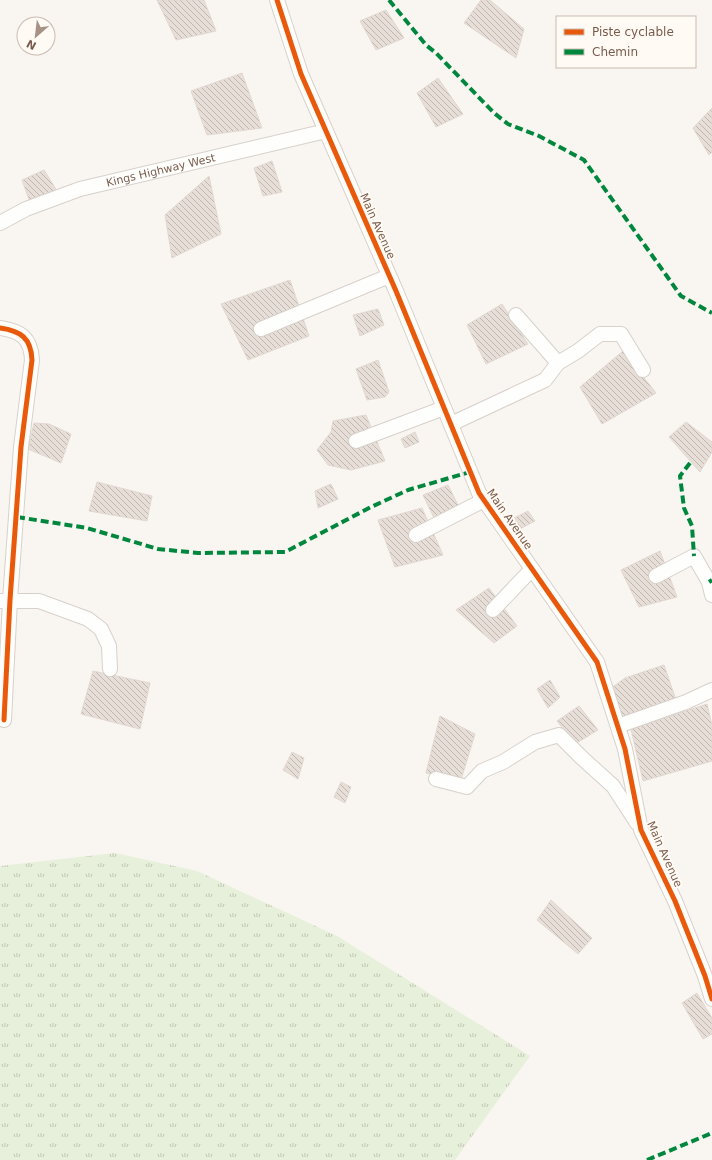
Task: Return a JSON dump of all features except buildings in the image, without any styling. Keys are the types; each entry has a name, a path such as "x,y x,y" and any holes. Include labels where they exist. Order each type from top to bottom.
{"street":[{"name":"Main Avenue","path":"277,0 300,74 389,276 479,493 596,662 625,748 641,830 675,900 705,976 712,999"},
{"name":"Kings Highway West","path":"0,223 26,209 80,189 326,131"},
{"path":"261,329 389,276"},
{"path":"516,315 558,363"},
{"path":"0,328 14,331 27,339 32,348 32,360 21,447 5,601 4,720"},
{"path":"451,424 546,380 558,363 578,352 600,334 621,334 643,370"},
{"path":"356,441 444,408"},
{"path":"416,535 484,500"},
{"path":"656,576 694,556 709,582 712,595"},
{"path":"493,610 532,569"},
{"path":"5,601 39,601 88,619 101,629 109,646 110,669"},
{"path":"618,726 686,702 712,690"},
{"path":"436,779 467,787 482,771 503,762 535,742 559,735 581,758 613,786 641,830"}],"green space":[{"path":"115,853 197,871 337,936 530,1056 455,1160 0,1160 0,866"}],"marked path":[{"path":"389,0 426,45 436,53 494,113 508,124 539,136 584,160 681,296 712,313"},
{"path":"690,463 680,476 684,508 692,526 694,556"},
{"path":"17,517 87,528 158,549 198,553 285,552 371,507 408,490 470,472"},
{"path":"647,1160 712,1133"}],"cycle path":[{"path":"277,0 301,74 396,291 479,493 597,662 625,749 641,830 675,901 705,976 712,999"},
{"path":"0,328 14,331 24,337 30,346 32,360 21,447 10,600 4,720"}]}
